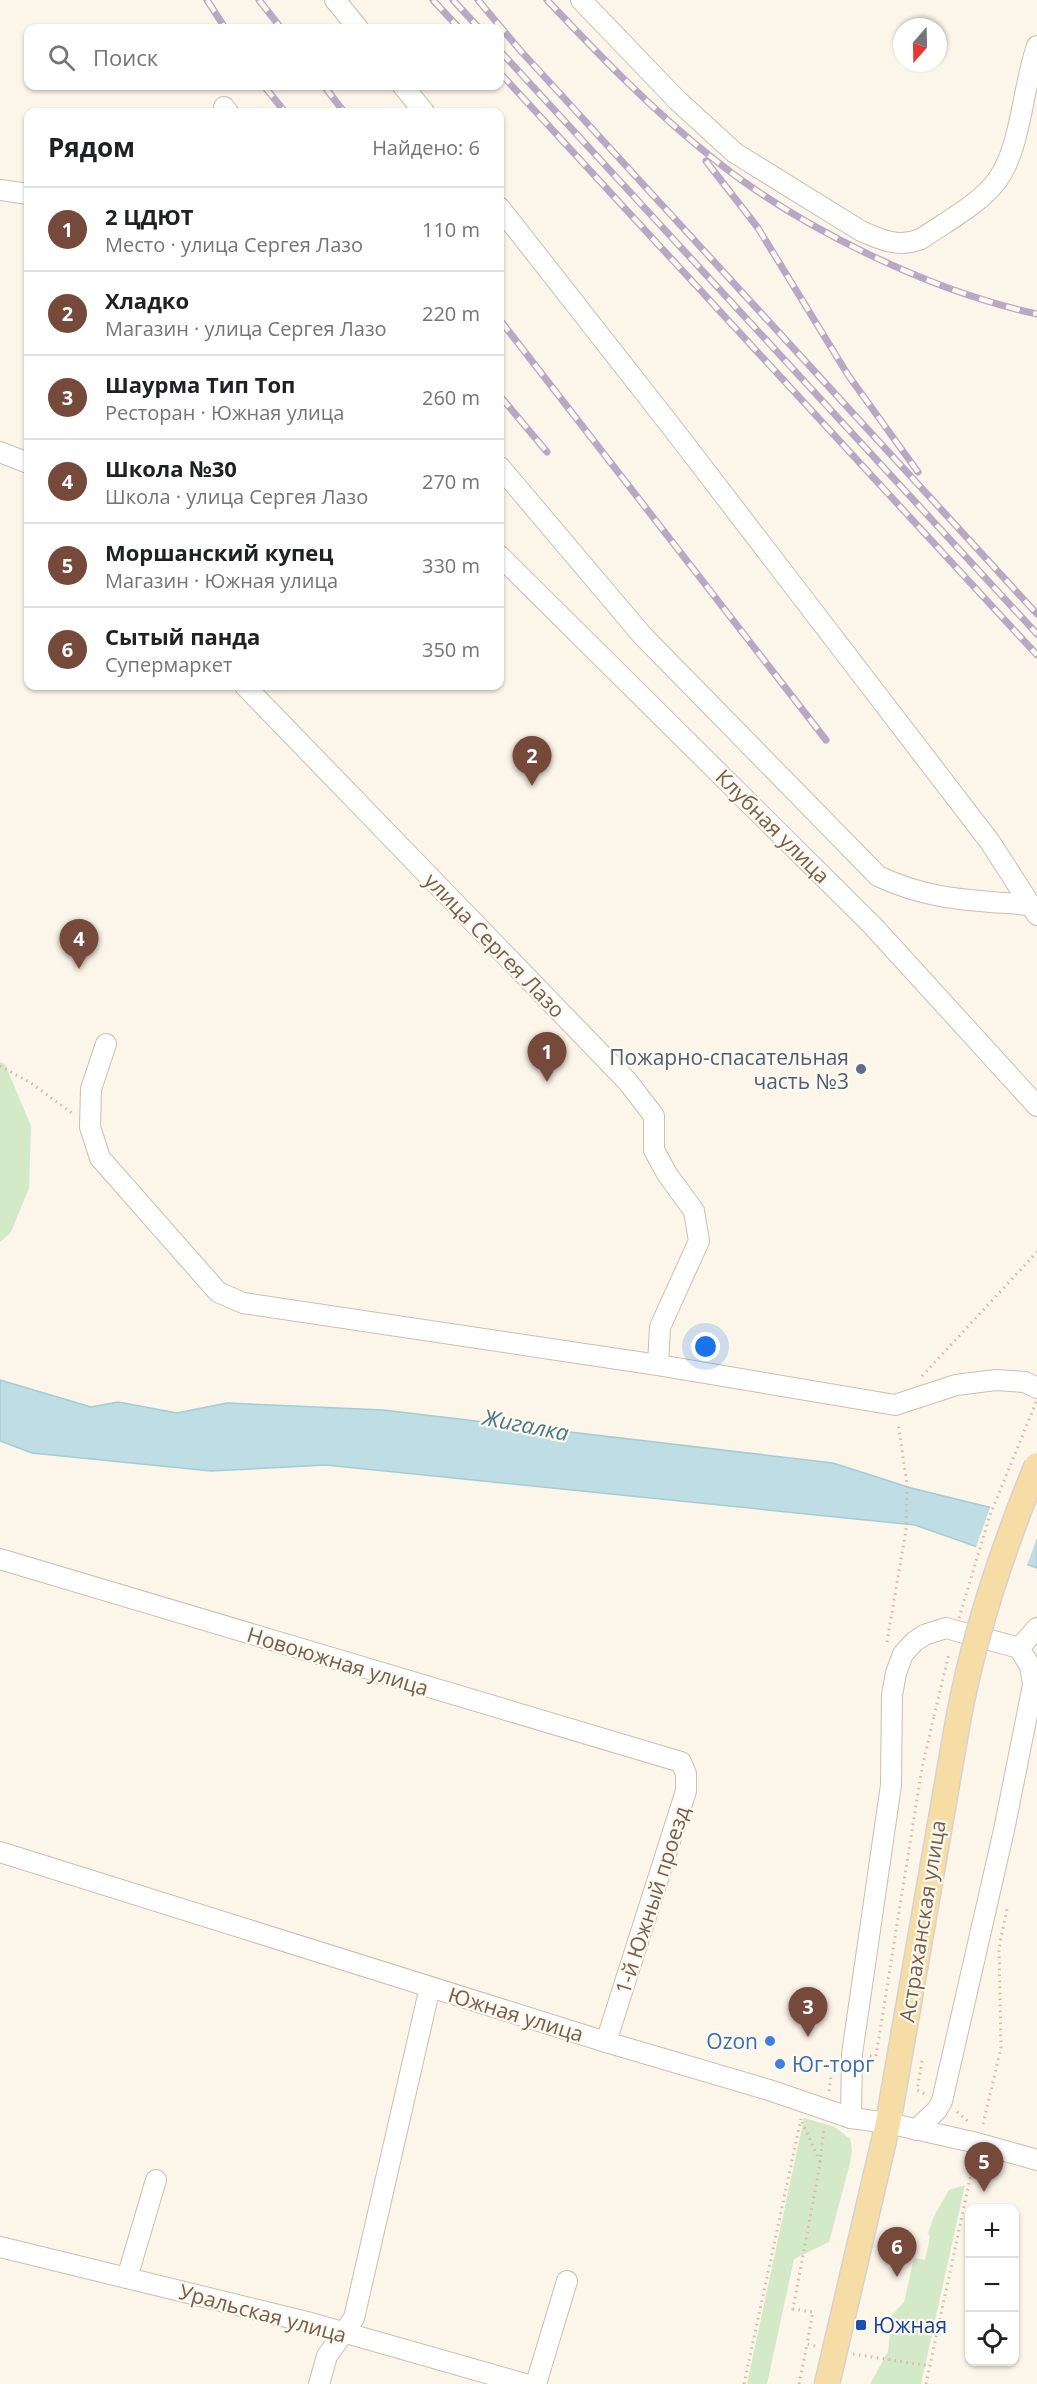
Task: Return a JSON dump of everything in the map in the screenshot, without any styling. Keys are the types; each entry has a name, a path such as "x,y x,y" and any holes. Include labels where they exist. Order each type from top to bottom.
{"main road":[{"name":"Астраханская улица","path":"827,2384 888,2123 965,1683 992,1584 1037,1465"}],"street":[{"path":"335,0 355,24"},
{"path":"581,0 678,101 735,153 861,231 881,240 898,244 921,239 982,195 998,180 1010,155 1037,46"},
{"path":"406,90 421,108"},
{"path":"0,190 24,193"},
{"path":"504,213 674,430 990,842 1034,910"},
{"path":"0,452 24,461"},
{"path":"504,472 642,635 878,876 907,890 933,897 1034,910"},
{"name":"Клубная улица","path":"504,560 872,926 1037,1106"},
{"name":"улица Сергея Лазо","path":"248,690 628,1082 654,1116 654,1150 667,1174 694,1211 699,1240 660,1328 658,1365"},
{"path":"106,1044 91,1089 90,1126 100,1158 218,1292 243,1304 658,1365 895,1405 956,1385 996,1380 1025,1382 1037,1388"},
{"name":"Новоюжная улица","path":"0,1559 560,1727 677,1759"},
{"path":"850,2118 852,2054 891,1785 892,1695 896,1673 903,1654 924,1635 946,1628 1019,1648 1035,1674 1004,1830 942,2101 937,2110 916,2130"},
{"path":"1019,1648 1037,1628"},
{"name":"1-й Южный проезд","path":"606,2042 686,1791 686,1774 677,1759"},
{"name":"Южная улица","path":"0,1852 850,2118 888,2123 916,2130 979,2137 1037,2160"},
{"path":"319,2384 327,2356 354,2318 430,1988"},
{"path":"127,2278 156,2180"},
{"name":"Уральская улица","path":"0,2247 344,2333 525,2384"},
{"path":"536,2384 567,2281"}],"path":[{"path":"0,1066 31,1083 90,1126"},
{"path":"918,1380 1037,1252"},
{"path":"895,1405 907,1484 906,1530"},
{"path":"852,2054 876,2056 922,1768 934,1716"},
{"path":"926,2384 979,2137 1001,2048 999,1948 1008,1904"},
{"path":"923,2056 917,2090 942,2101 979,2137"},
{"path":"796,2100 801,2120 820,2164"},
{"path":"744,2384 801,2120"},
{"path":"799,2384 807,2344"}],"green space":[{"path":"0,1062 5,1064 31,1126 29,1188 11,1232 0,1242"},
{"path":"804,2118 835,2127 850,2139 852,2150 850,2163 829,2242 794,2259 767,2384 747,2384"},
{"path":"965,2185 921,2384 870,2384 888,2352 892,2315 904,2302 914,2258 925,2260 930,2237 928,2234 934,2216 949,2190"}],"water":[{"path":"0,1380 91,1407 118,1402 177,1413 227,1403 383,1410 833,1463 911,1488 1037,1519 1037,1568 915,1525 326,1465 211,1471 32,1453 0,1441"}],"pier":[{"path":"991,1505 1037,1516 1037,1538 1026,1568 975,1550"}],"railway":[{"path":"207,0 222,24"},
{"path":"259,0 278,24"},
{"path":"433,0 455,24"},
{"path":"453,0 475,24"},
{"path":"478,0 498,24"},
{"path":"547,0 607,63 670,123 715,160 786,210 826,233 911,273 996,304 1037,314"},
{"path":"504,31 1037,614"},
{"path":"504,55 1037,634"},
{"path":"504,77 1037,655"},
{"path":"267,90 282,108"},
{"path":"327,90 341,108"},
{"path":"706,161 758,228 848,375 918,472"},
{"path":"504,325 826,740"},
{"path":"504,401 547,452"}],"place":[{"name":"Хладко","path":"532,786"},
{"name":"Школа №30","path":"79,969"},
{"name":"Пожарно-спасательная часть №3","path":"861,1069"},
{"name":"2 ЦДЮТ","path":"547,1082"},
{"name":"Шаурма Тип Топ","path":"808,2037"},
{"name":"Ozon","path":"770,2041"},
{"name":"Юг-торг","path":"780,2064"},
{"name":"Моршанский купец","path":"984,2192"},
{"name":"Сытый панда","path":"897,2277"},
{"name":"Южная","path":"861,2325"}],"water label":[{"name":"Жигалка","path":"526,1424"}]}
